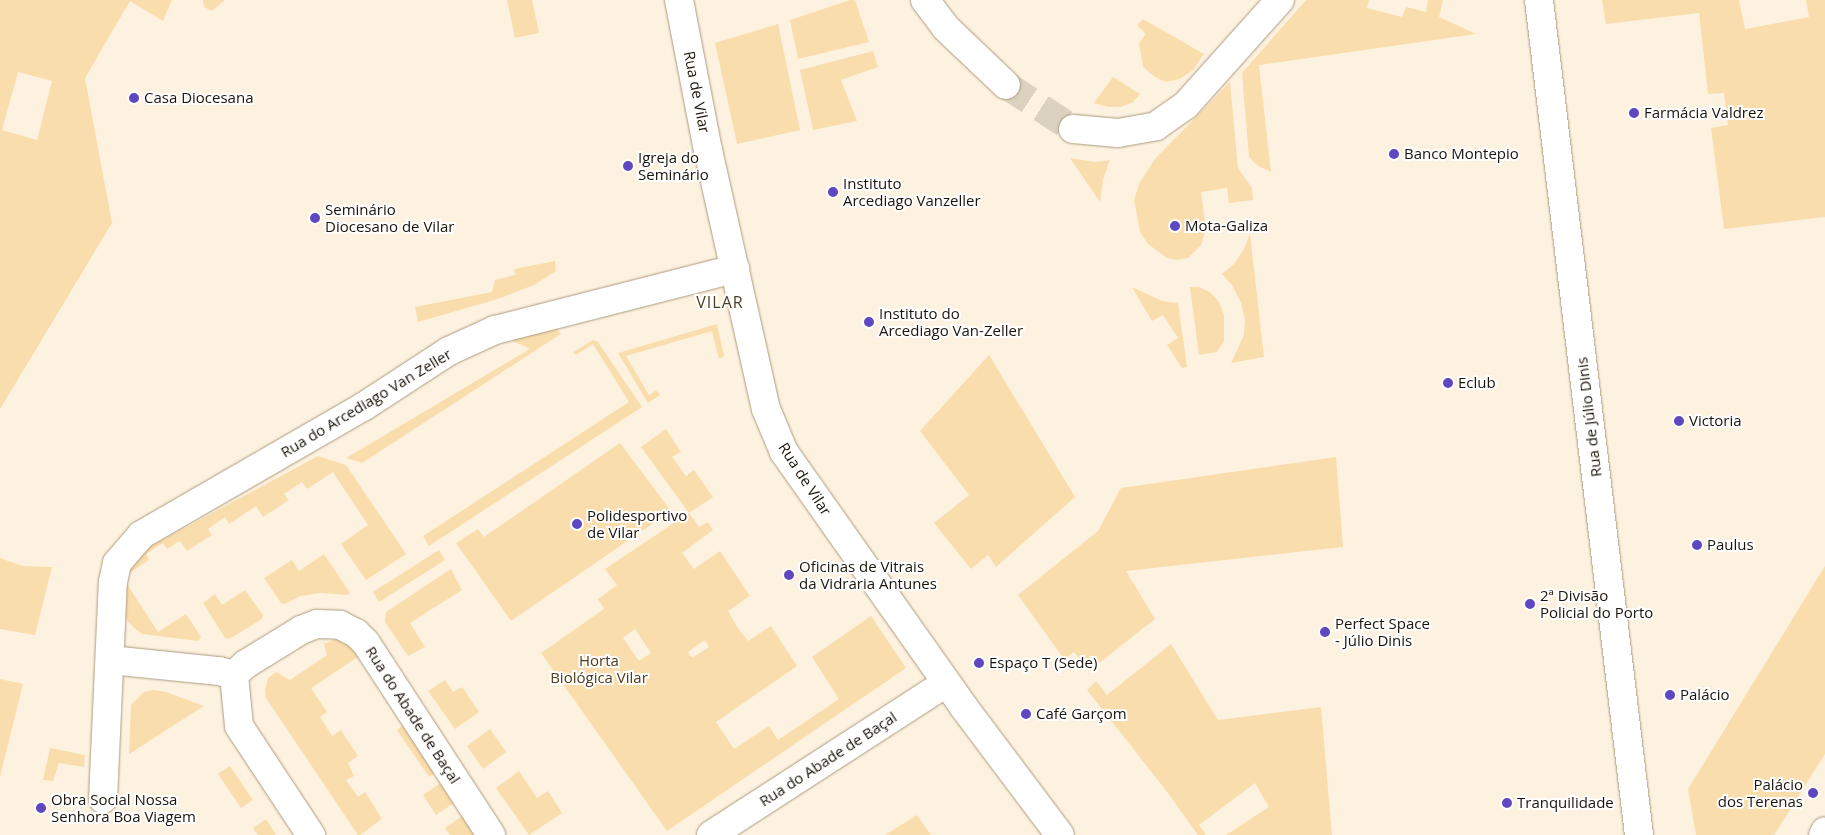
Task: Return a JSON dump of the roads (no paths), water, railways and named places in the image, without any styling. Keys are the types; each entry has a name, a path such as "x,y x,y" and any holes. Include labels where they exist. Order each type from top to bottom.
{"street":[{"name":"Rua de Vilar","path":"680,0 708,150 766,409 784,452 946,683 1060,835"},
{"path":"925,0 945,26 1006,86"},
{"path":"1073,129 1118,133 1156,126 1186,104 1280,0"},
{"name":"Rua de Júlio Dinis","path":"1539,0 1639,835"},
{"name":"Rua do Arcediago Van Zeller","path":"110,660 113,582 117,562 141,535 363,407 449,351 495,330 735,268"},
{"name":"Rua do Abade de Baçal","path":"234,675 246,664 309,627 318,624 340,625 356,633 366,643 491,835"},
{"path":"103,799 110,660 219,671 234,675 240,726 311,835"},
{"name":"Rua do Abade de Baçal","path":"710,835 946,683"},
{"path":"1822,835 1825,831"}],"tunnel":[{"path":"1006,85 1073,129"}],"place":[{"name":"Casa Diocesana","path":"134,98"},
{"name":"Farmácia Valdrez","path":"1634,113"},
{"name":"Banco Montepio","path":"1394,154"},
{"name":"Igreja do Seminário","path":"628,166"},
{"name":"Instituto Arcediago Vanzeller","path":"833,192"},
{"name":"Seminário Diocesano de Vilar","path":"315,218"},
{"name":"Mota-Galiza","path":"1175,226"},
{"name":"Instituto do Arcediago Van-Zeller","path":"869,322"},
{"name":"Eclub","path":"1448,383"},
{"name":"Victoria","path":"1679,421"},
{"name":"Polidesportivo de Vilar","path":"577,524"},
{"name":"Paulus","path":"1697,545"},
{"name":"Oficinas de Vitrais da Vidraria Antunes","path":"789,575"},
{"name":"2ª Divisão Policial do Porto","path":"1530,604"},
{"name":"Perfect Space - Júlio Dinis","path":"1325,632"},
{"name":"Espaço T (Sede)","path":"979,663"},
{"name":"Palácio","path":"1670,695"},
{"name":"Café Garçom","path":"1026,714"},
{"name":"Palácio dos Terenas","path":"1813,793"},
{"name":"Tranquilidade","path":"1507,803"},
{"name":"Obra Social Nossa Senhora Boa Viagem","path":"41,808"}],"district":[{"name":"VILAR","path":"720,302"}],"park label":[{"name":"Horta Biológica Vilar","path":"599,668"}]}
